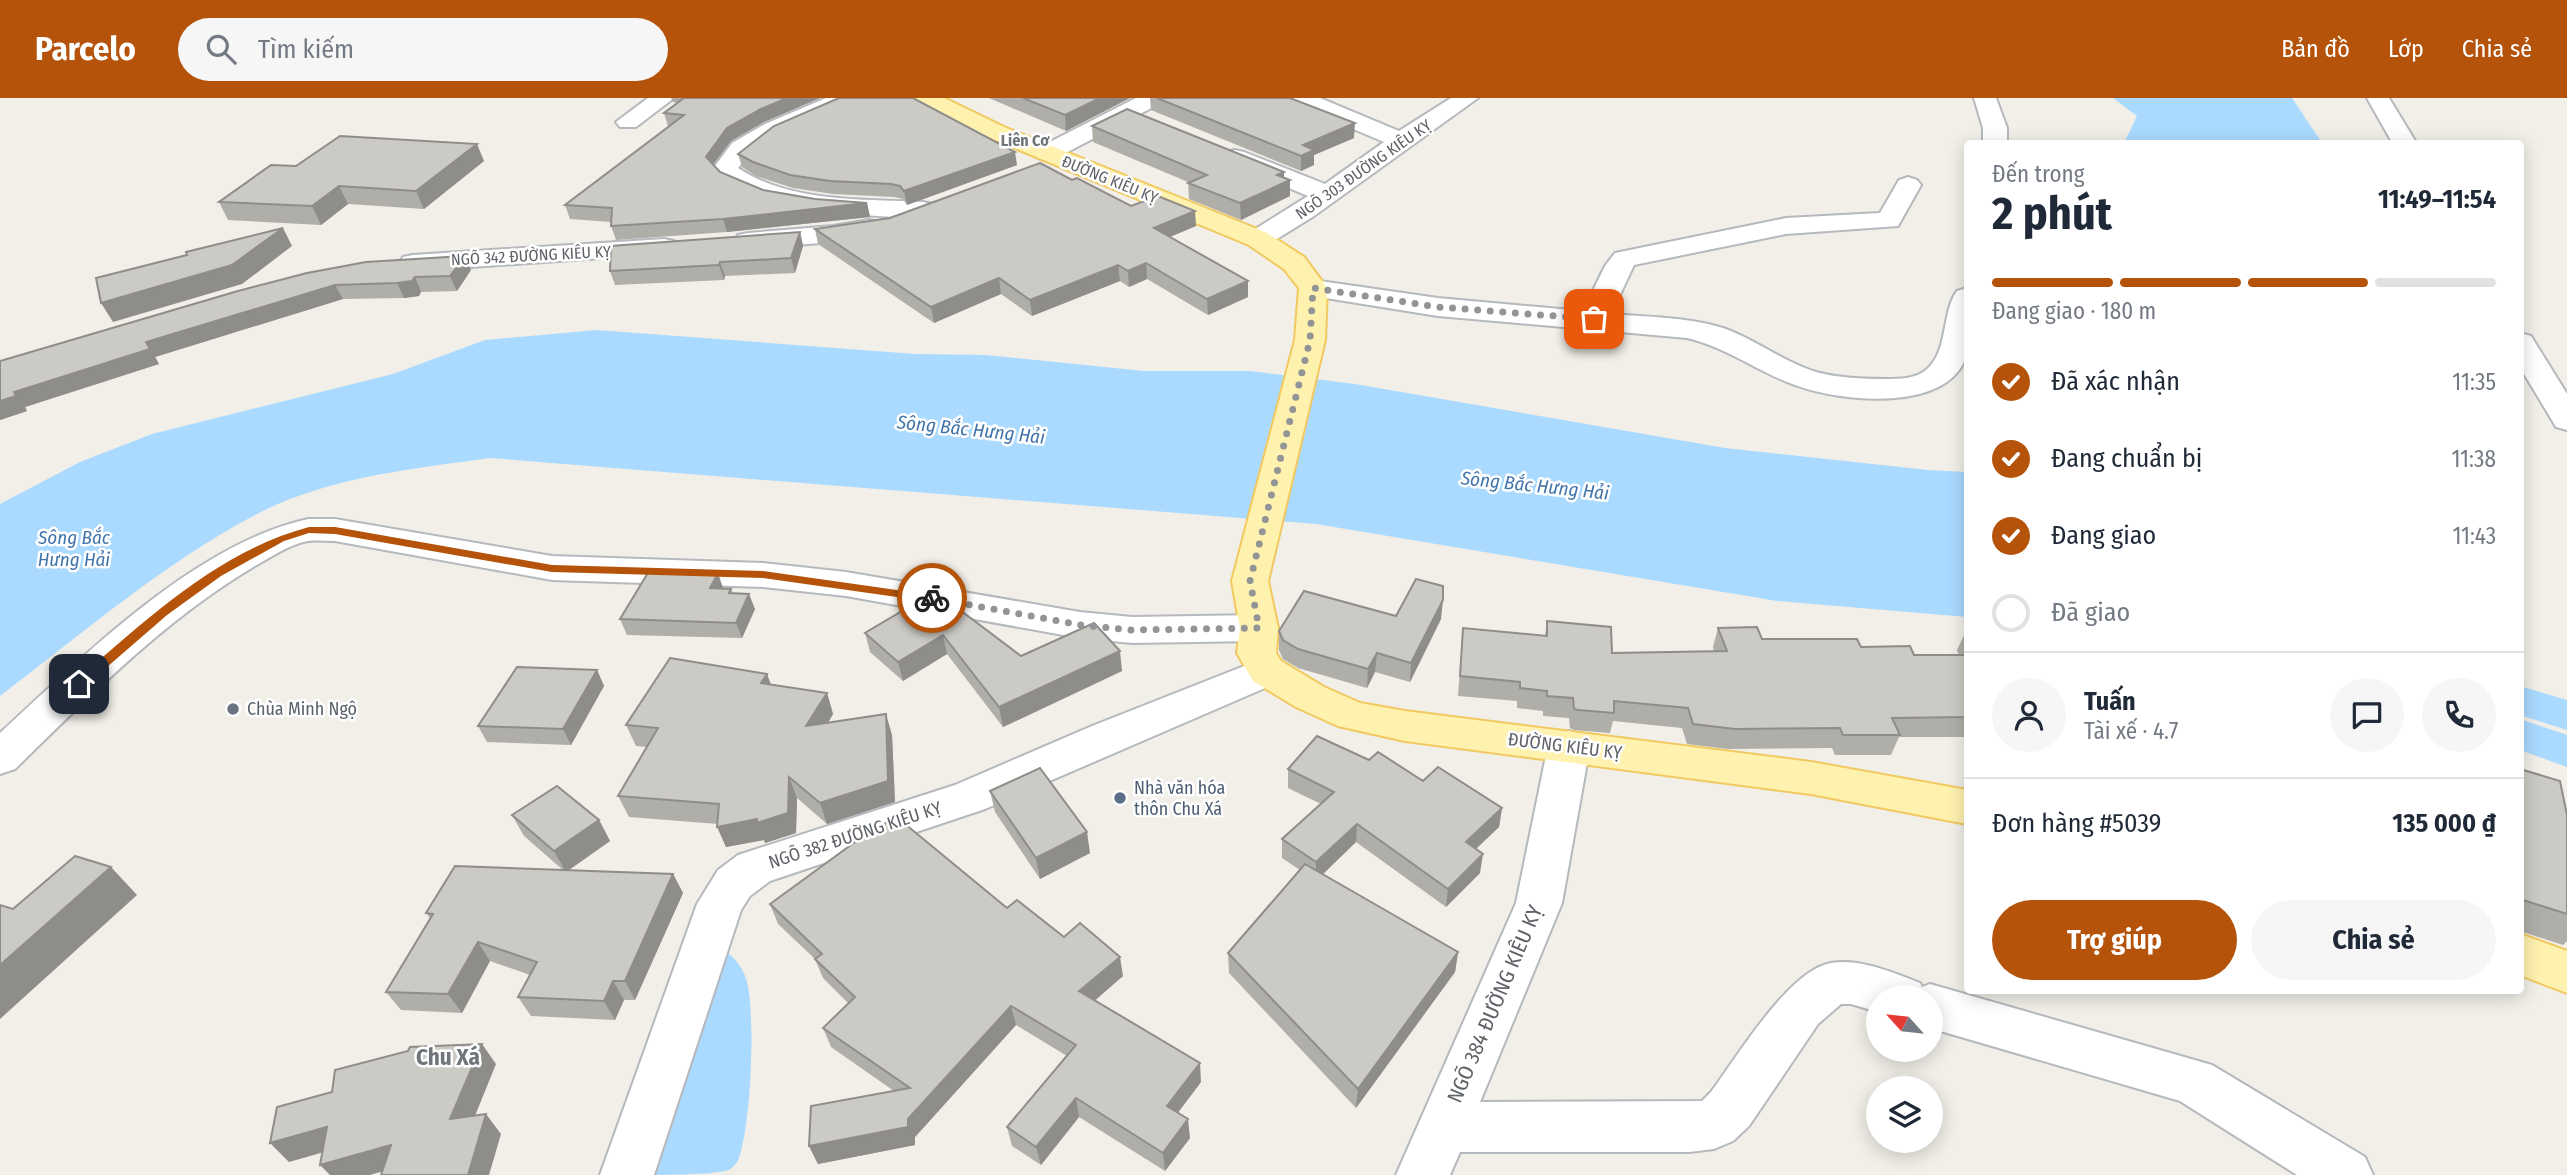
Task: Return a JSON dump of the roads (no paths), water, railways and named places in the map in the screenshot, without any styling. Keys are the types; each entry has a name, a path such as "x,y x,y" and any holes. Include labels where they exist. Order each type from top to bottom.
{"main road":[{"name":"ĐƯỜNG KIÊU KỴ","path":"926,98 1055,156 1258,239 1294,263 1313,288"},
{"path":"1267,671 1256,653 1259,628 1250,581 1310,340 1313,288"},
{"name":"ĐƯỜNG KIÊU KỴ","path":"1267,671 1310,698 1352,716 1405,726 1811,778 1964,806"},
{"path":"2524,956 2567,972"}],"street":[{"path":"628,122 663,98"},
{"path":"727,243 833,234 884,225 935,206 804,201 736,180 724,170 741,148 773,129 845,98"},
{"name":"NGÕ 303 ĐƯỜNG KIÊU KỴ","path":"1258,239 1467,98"},
{"path":"1985,98 1995,128 1995,140"},
{"path":"2378,98 2403,140"},
{"path":"1304,99 1401,140"},
{"path":"1024,173 1139,107"},
{"path":"1215,149 1327,194"},
{"path":"1594,319 1625,258 1786,226 1851,221 1882,223 1889,220 1908,185"},
{"name":"NGÕ 342 ĐƯỜNG KIÊU KỴ","path":"385,265 687,245"},
{"path":"1313,288 1438,307 1687,328 1714,335 1806,379 1853,388 1902,388 1929,382 1942,373 1958,340 1964,311"},
{"path":"2524,349 2567,421"},
{"path":"0,758 131,639 180,599 248,554 281,538 309,530 335,530 552,568 763,575 846,584 1093,626 1132,630 1259,628"},
{"name":"NGÕ 382 ĐƯỜNG KIÊU KỴ","path":"627,1175 720,904 734,883 754,868 970,797 1267,671"},
{"name":"NGÕ 384 ĐƯỜNG KIÊU KỴ","path":"1423,1175 1539,903 1569,746"},
{"path":"1443,1127 1689,1127 1714,1124 1730,1109 1801,1009 1830,984 1851,983 1866,987"},
{"path":"1943,1010 2194,1082 2346,1175"}],"water":[{"path":"2113,98 2292,98 2320,140 2125,140 2137,116"},
{"name":"Sông Bắc Hưng Hải","path":"597,330 915,354 985,355 1144,371 1250,371 1355,384 1725,448 1964,472 1964,617 1777,601 1316,524 490,458 341,483 284,501 257,514 157,576 0,696 0,504 80,462 152,434 393,374 485,340"},
{"path":"725,951 743,970 750,1003 749,1098 738,1160 729,1170 721,1172 638,1175"}],"waterway":[{"path":"2524,701 2567,715"},
{"path":"2524,735 2567,751"}],"place":[{"name":"Chùa Minh Ngộ","path":"233,709"},
{"name":"Nhà văn hóa thôn Chu Xá","path":"1120,798"}],"district":[{"name":"Liên Cơ","path":"1025,140"},
{"name":"Chu Xá","path":"448,1057"}]}
